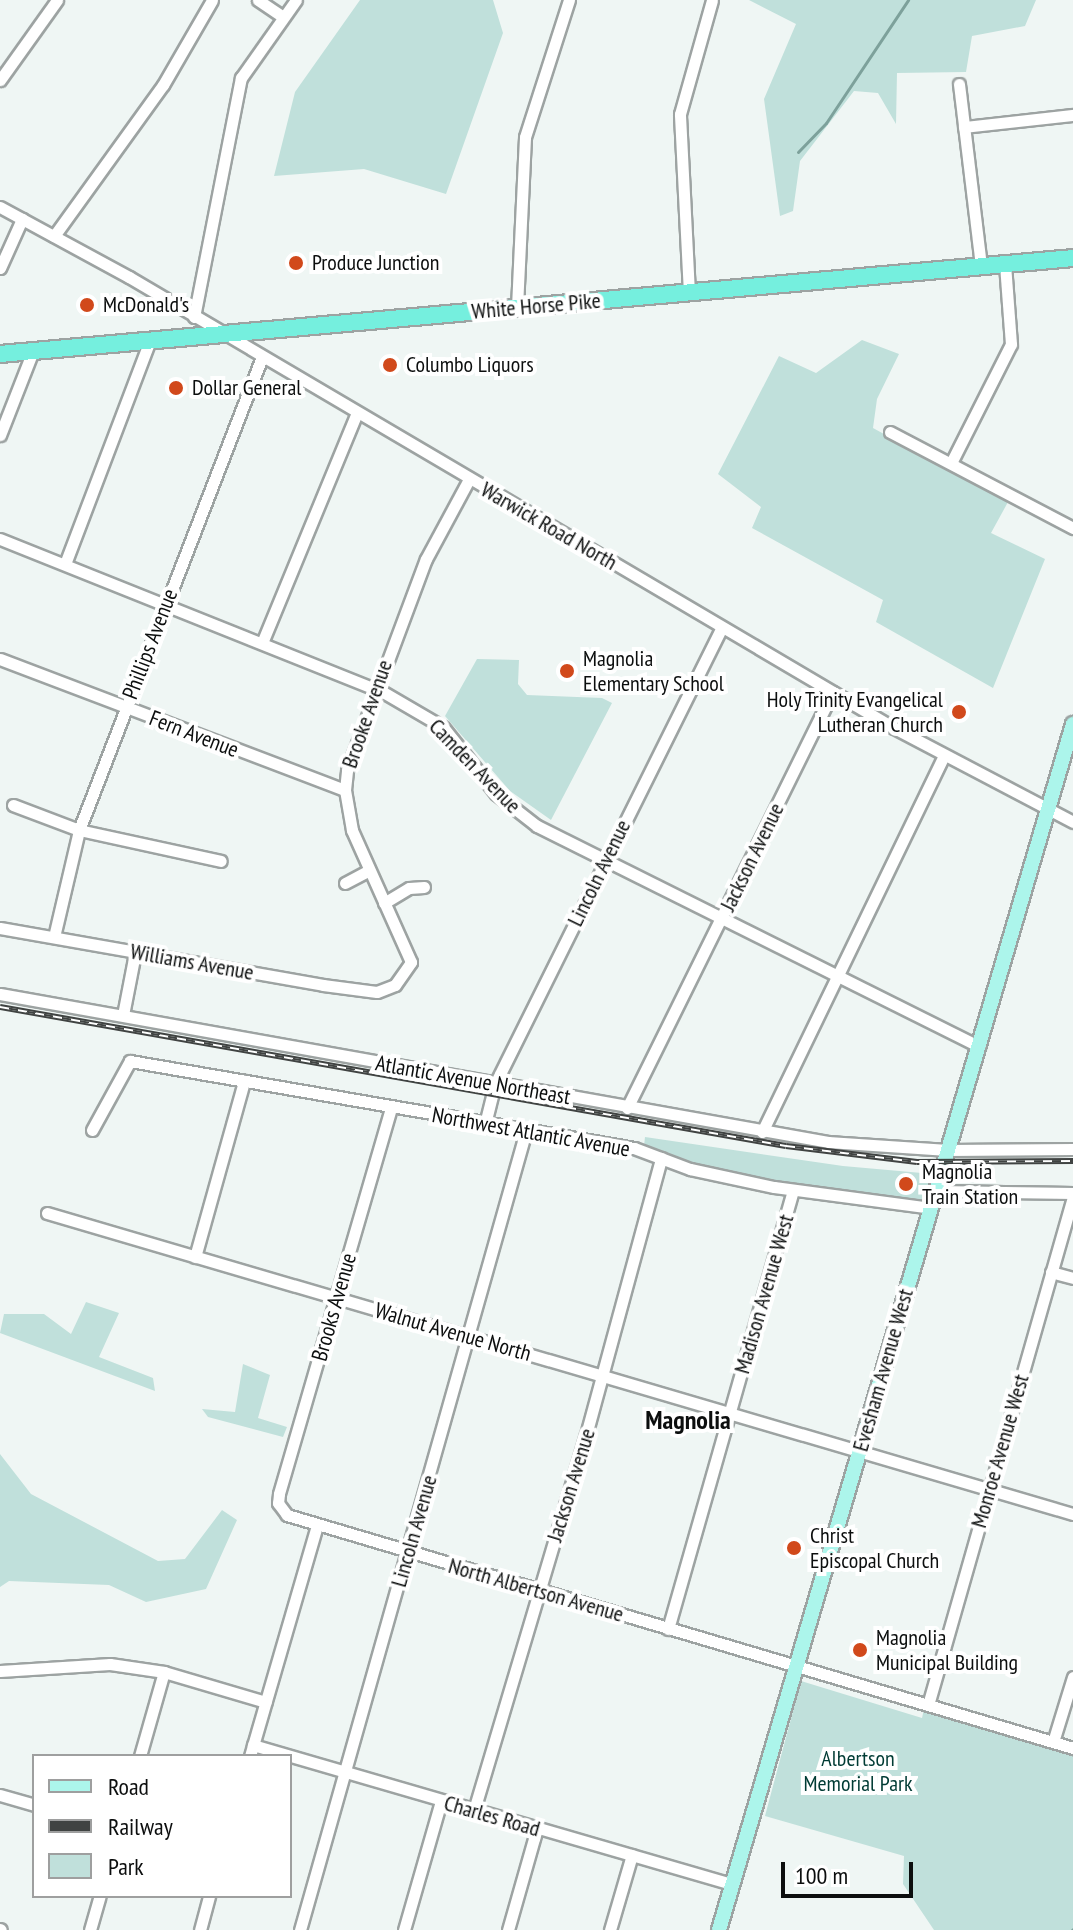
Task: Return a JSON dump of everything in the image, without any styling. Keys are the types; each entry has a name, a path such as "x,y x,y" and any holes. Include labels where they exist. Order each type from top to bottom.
{"highway":[{"name":"White Horse Pike","path":"1,353 1073,258"}],"main road":[{"name":"Evesham Avenue West","path":"719,1930 1073,724"}],"street":[{"path":"0,80 57,0"},
{"path":"54,236 163,85 212,0"},
{"path":"258,0 283,17"},
{"path":"194,317 241,78 296,0"},
{"path":"517,307 525,137 569,0"},
{"path":"689,293 680,114 712,0"},
{"path":"959,84 981,267"},
{"path":"964,127 1073,115"},
{"name":"Warwick Road North","path":"0,207 194,317 944,756 1073,822"},
{"path":"0,268 22,219"},
{"path":"951,463 1011,344 1005,264"},
{"path":"65,564 150,340"},
{"path":"0,435 33,351"},
{"name":"Phillips Avenue","path":"54,937 79,830 164,603 262,357"},
{"path":"262,643 357,413"},
{"path":"890,432 1073,528"},
{"name":"Brooke Avenue","path":"385,989 395,985 411,962 368,871 345,790 374,688 426,559 469,479"},
{"name":"Camden Avenue","path":"0,539 374,688 443,727 514,811 605,860 723,915 979,1046"},
{"name":"Lincoln Avenue","path":"485,1124 495,1084 722,627"},
{"name":"Fern Avenue","path":"0,659 345,790"},
{"name":"Jackson Avenue","path":"627,1108 833,692"},
{"path":"762,1132 944,756"},
{"path":"13,805 79,830 221,861"},
{"path":"345,883 368,871"},
{"path":"384,903 409,888 424,887"},
{"name":"Williams Avenue","path":"0,928 323,985 385,989"},
{"path":"123,1015 135,953"},
{"name":"Atlantic Avenue Northeast","path":"0,994 762,1132 948,1150 1073,1149"},
{"name":"Northwest Atlantic Avenue","path":"92,1130 130,1061 634,1148 661,1158 793,1190 931,1208"},
{"path":"195,1257 244,1081"},
{"name":"Brooks Avenue","path":"278,1505 391,1108"},
{"name":"Lincoln Avenue","path":"300,1930 526,1131"},
{"name":"Jackson Avenue","path":"474,1810 602,1376 661,1158"},
{"name":"Madison Avenue West","path":"668,1629 793,1190"},
{"path":"936,1191 1073,1195"},
{"name":"Monroe Avenue West","path":"928,1705 1073,1195"},
{"name":"Walnut Avenue North","path":"47,1213 1073,1514"},
{"path":"1051,1272 1073,1278"},
{"name":"North Albertson Avenue","path":"278,1505 287,1515 317,1526 1073,1748"},
{"path":"252,1750 317,1526"},
{"path":"0,1671 110,1664 164,1672 266,1702"},
{"path":"141,1754 164,1672"},
{"path":"1053,1742 1073,1677"},
{"name":"Charles Road","path":"292,1760 732,1884"},
{"path":"0,1795 32,1804"},
{"path":"404,1930 441,1801"},
{"path":"508,1930 537,1828"},
{"path":"610,1930 632,1855"},
{"path":"90,1930 99,1898"},
{"path":"200,1930 208,1898"}],"green space":[{"path":"360,0 493,0 503,33 446,194 364,169 274,176 295,92"},
{"path":"749,0 1036,0 1025,26 972,36 966,72 897,73 896,124 878,93 854,91 800,161 793,211 780,216 764,99 796,24"},
{"path":"862,340 899,354 877,399 873,428 1008,502 991,533 1045,559 993,688 876,622 883,600 752,528 761,507 718,474 779,356 816,373"},
{"path":"477,659 519,660 518,684 527,695 602,698 612,703 551,820 510,791 445,716"},
{"path":"645,1137 843,1166 933,1174 924,1199 914,1201 724,1175 669,1159 644,1146"},
{"path":"86,1302 119,1313 99,1357 153,1378 155,1391 0,1333 4,1314 44,1314 71,1334"},
{"path":"243,1364 270,1375 258,1418 287,1427 283,1437 208,1417 202,1409 235,1412"},
{"path":"0,1454 31,1494 158,1561 185,1559 222,1510 237,1520 206,1589 146,1602 109,1585 9,1581 0,1587"},
{"name":"Albertson Memorial Park","path":"801,1681 922,1718 924,1709 1073,1753 1073,1930 934,1930 903,1884 904,1856 765,1816"}],"waterway":[{"path":"798,152 826,123 908,0"}],"railway":[{"path":"0,1007 786,1146 917,1162 1073,1161"}],"place":[{"name":"Produce Junction","path":"296,263"},
{"name":"McDonald's","path":"87,305"},
{"name":"Columbo Liquors","path":"390,365"},
{"name":"Dollar General","path":"176,388"},
{"name":"Magnolia Elementary School","path":"567,671"},
{"name":"Holy Trinity Evangelical Lutheran Church","path":"959,712"},
{"name":"Magnolia Train Station","path":"906,1184"},
{"name":"Christ Episcopal Church","path":"794,1548"},
{"name":"Magnolia Municipal Building","path":"860,1650"}],"district":[{"name":"Magnolia","path":"688,1420"}]}
